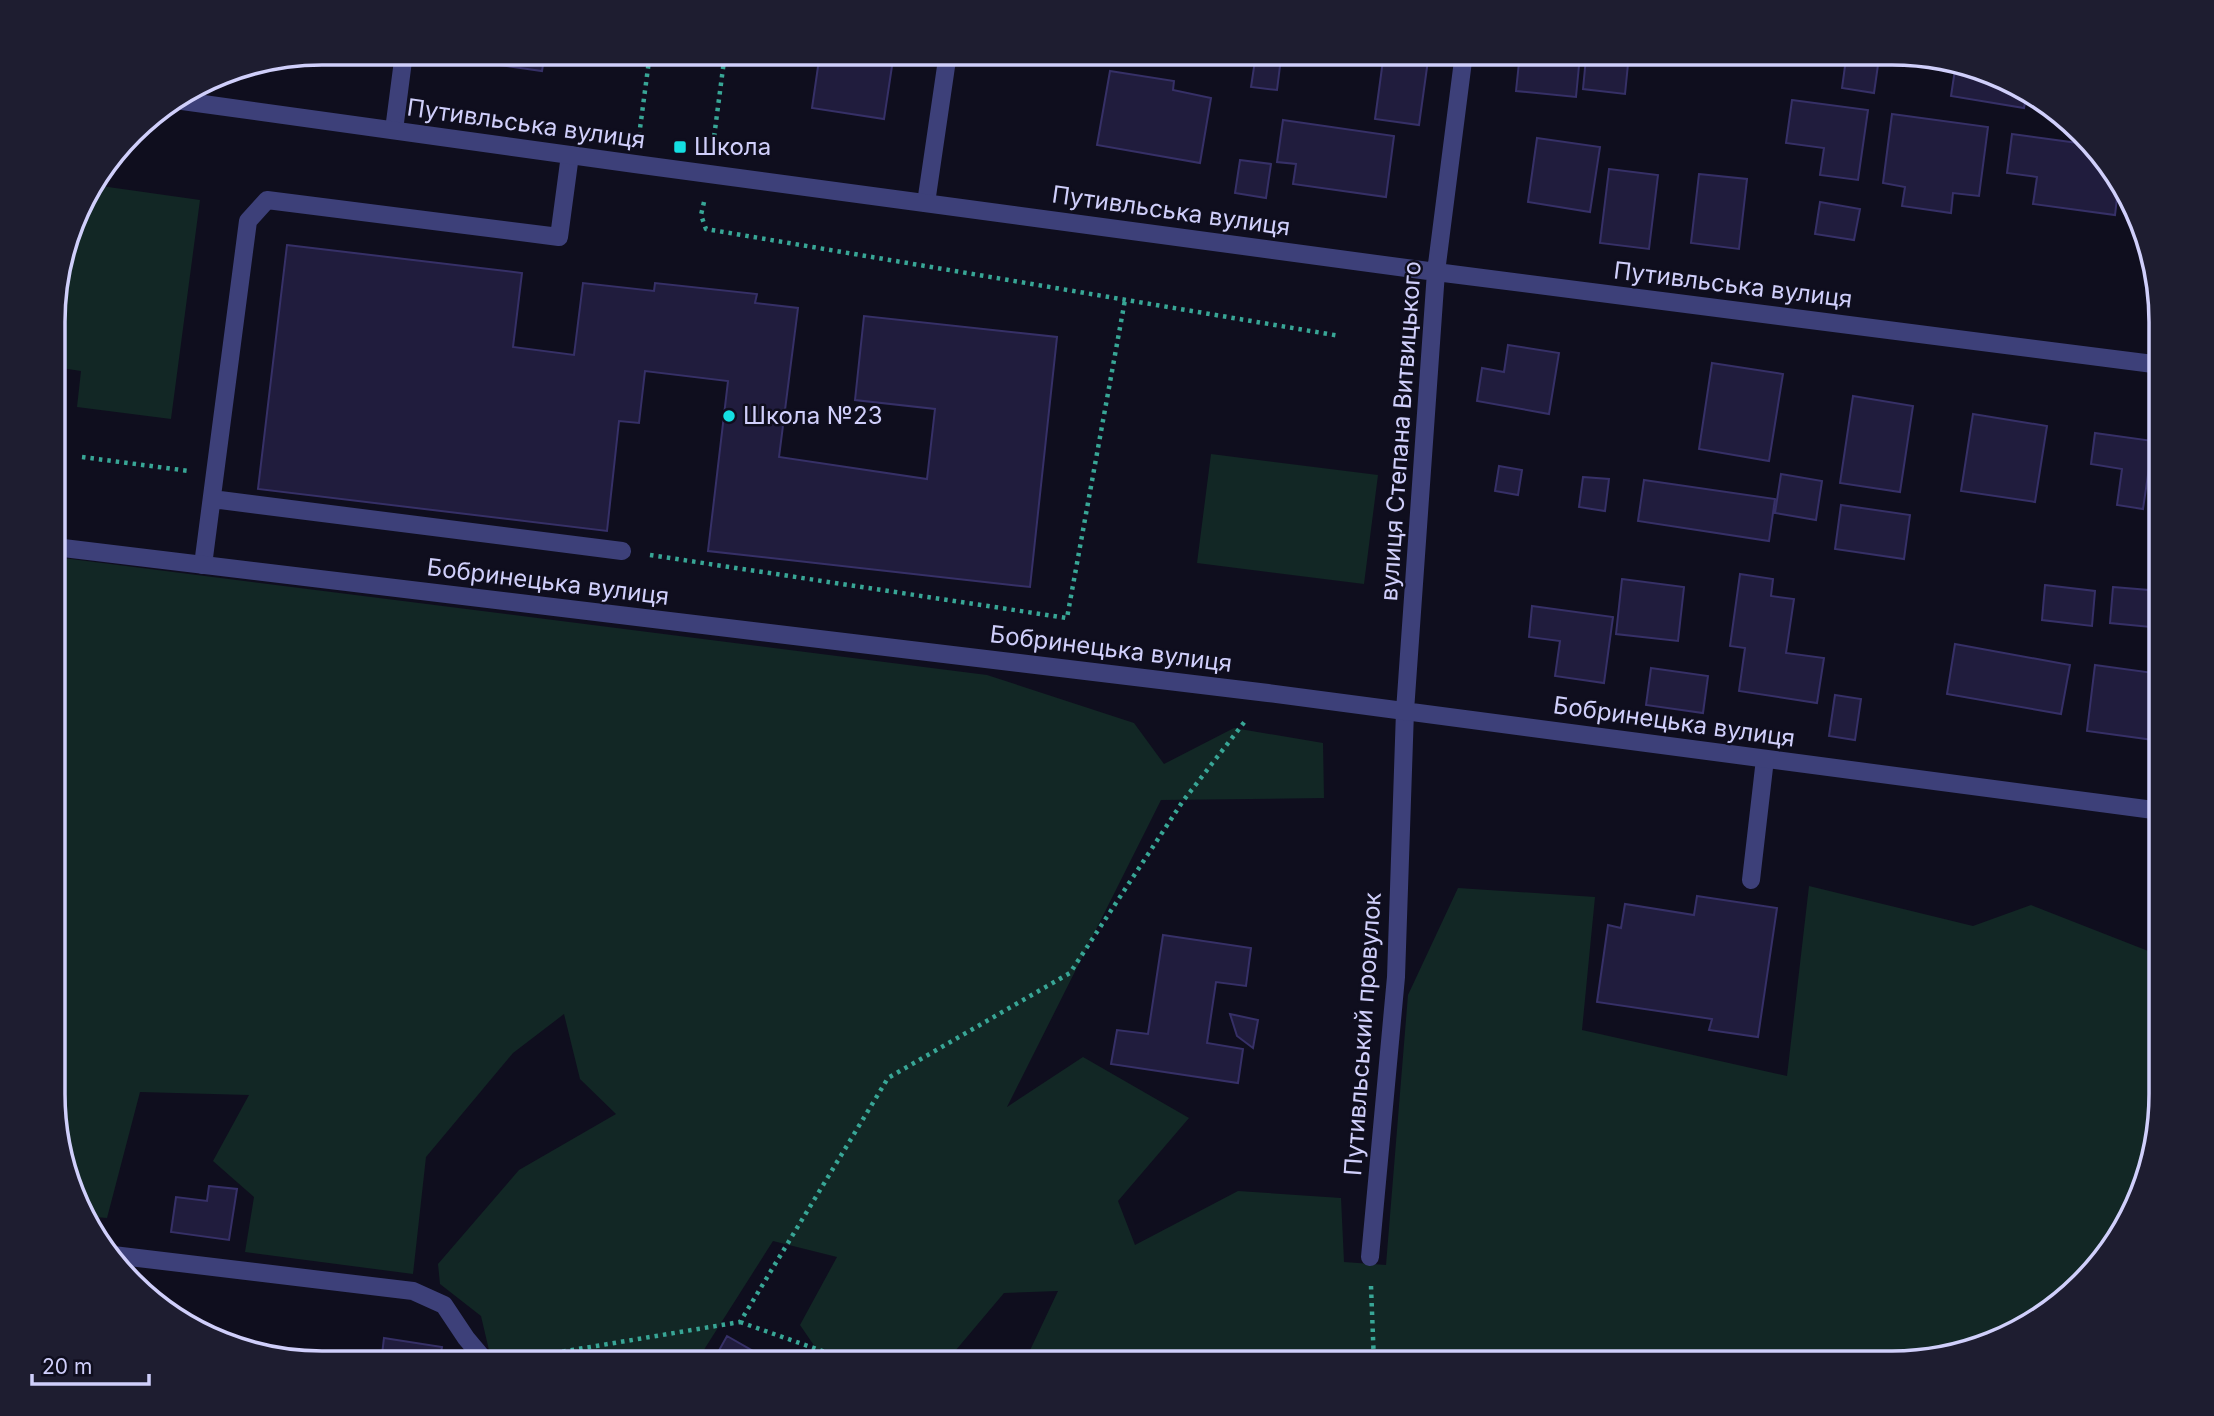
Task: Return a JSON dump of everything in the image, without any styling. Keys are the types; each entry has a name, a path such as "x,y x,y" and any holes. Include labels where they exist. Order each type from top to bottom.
{"street":[{"path":"394,130 402,65"},
{"path":"926,202 946,65"},
{"name":"вулиця Степана Витвицького","path":"1402,815 1405,711 1436,272 1462,65"},
{"name":"Путивльська вулиця","path":"189,102 1436,272 2149,363"},
{"path":"203,565 248,221 267,200 559,237 570,155"},
{"path":"212,499 622,551"},
{"name":"Бобринецька вулиця","path":"65,548 1268,693 2149,809"},
{"path":"1751,880 1765,759"},
{"name":"Путивльський провулок","path":"1370,1257 1396,977 1402,815"},
{"path":"122,1256 413,1291 444,1305 466,1338 482,1351"}],"path":[{"path":"635,164 648,65"},
{"path":"723,65 701,215 706,229 1340,336"},
{"path":"622,551 1067,618 1125,300"},
{"path":"82,457 215,474"},
{"path":"740,1322 888,1078 1070,973 1183,801 1268,693"},
{"path":"1370,1257 1374,1351"},
{"path":"562,1351 740,1322 822,1351"}],"green space":[{"path":"103,186 200,200 171,419 77,407 81,371 65,369 67,288 78,239"},
{"path":"1211,454 1378,475 1364,584 1197,563"},
{"path":"65,558 987,675 1134,723 1164,764 1234,728 1323,743 1324,798 1161,800 1007,1107 1083,1057 1189,1118 1118,1201 1135,1245 1238,1191 1341,1198 1344,1262 1386,1265 1408,995 1458,888 1595,897 1582,1030 1787,1076 1809,886 1973,926 2031,905 2149,951 2147,1128 2136,1177 2115,1223 2096,1251 2074,1276 2035,1308 2006,1325 1975,1338 1926,1349 1030,1351 1058,1291 1004,1293 955,1351 818,1351 800,1325 837,1257 773,1241 703,1351 489,1351 481,1316 440,1284 438,1264 519,1170 616,1114 580,1079 564,1014 513,1053 426,1157 413,1274 245,1252 254,1197 213,1161 249,1095 140,1092 107,1218 96,1217 78,1177 65,1111"}],"building":[{"path":"500,65 543,65 542,71"},
{"path":"818,65 892,65 884,119 812,108"},
{"path":"1254,65 1280,65 1277,90 1251,87"},
{"path":"1382,65 1427,65 1419,125 1375,119"},
{"path":"1519,65 1579,65 1576,97 1516,91"},
{"path":"1585,65 1628,65 1625,94 1583,89"},
{"path":"1845,65 1878,65 1874,93 1842,88"},
{"path":"1110,71 1174,81 1173,90 1211,98 1200,163 1097,145"},
{"path":"1954,73 1990,84 2025,102 2024,108 1951,96"},
{"path":"1792,100 1868,110 1858,180 1820,175 1824,148 1786,143"},
{"path":"1892,114 1988,127 1979,196 1953,193 1951,213 1902,206 1905,187 1883,183"},
{"path":"1283,120 1394,136 1386,197 1293,184 1296,164 1277,162"},
{"path":"2012,134 2077,143 2096,165 2117,197 2115,215 2033,204 2037,177 2007,173"},
{"path":"1537,138 1600,147 1590,212 1528,202"},
{"path":"1240,160 1271,164 1266,198 1235,193"},
{"path":"1609,169 1658,175 1649,249 1600,243"},
{"path":"1699,174 1747,179 1739,249 1691,243"},
{"path":"1820,202 1860,209 1854,240 1815,234"},
{"path":"287,245 522,273 513,347 574,355 583,283 654,291 655,283 757,294 755,303 798,308 779,457 927,479 935,409 855,400 864,316 1057,337 1030,587 708,551 728,381 645,371 639,423 619,421 607,531 258,489"},
{"path":"1508,345 1559,353 1549,414 1477,401 1482,368 1504,372"},
{"path":"1712,363 1783,374 1769,461 1699,449"},
{"path":"1853,396 1913,406 1900,492 1840,483"},
{"path":"1973,414 2047,426 2035,502 1961,491"},
{"path":"2095,433 2149,440 2149,468 2143,509 2117,505 2122,469 2091,464"},
{"path":"1499,466 1522,470 1518,495 1495,491"},
{"path":"1781,474 1822,481 1816,520 1775,513"},
{"path":"1583,477 1609,479 1605,511 1579,507"},
{"path":"1644,480 1775,499 1769,541 1638,521"},
{"path":"1841,505 1910,515 1904,559 1835,549"},
{"path":"1740,574 1773,579 1771,596 1794,599 1786,653 1824,658 1817,703 1739,691 1745,648 1730,646"},
{"path":"1622,579 1684,587 1678,641 1616,634"},
{"path":"2045,585 2095,591 2092,626 2042,620"},
{"path":"2113,587 2149,590 2149,627 2110,623"},
{"path":"1532,606 1613,617 1604,683 1555,676 1560,641 1529,637"},
{"path":"1955,644 2070,665 2061,714 1947,694"},
{"path":"2095,665 2149,672 2149,739 2087,731"},
{"path":"1651,668 1708,676 1703,713 1646,705"},
{"path":"1835,695 1861,699 1855,740 1829,736"},
{"path":"1697,896 1777,908 1758,1037 1709,1030 1712,1019 1597,1002 1608,925 1621,928 1625,904 1694,915"},
{"path":"1163,935 1251,948 1246,986 1216,982 1207,1043 1243,1049 1238,1083 1111,1064 1117,1030 1148,1034"},
{"path":"1230,1014 1258,1020 1253,1048 1237,1036"},
{"path":"209,1186 237,1189 229,1240 171,1232 176,1197 207,1201"},
{"path":"727,1336 753,1351 719,1351"},
{"path":"384,1338 442,1347 441,1351 382,1351"}],"place":[{"name":"Школа","path":"680,147"},
{"name":"Школа №23","path":"729,416"}]}
